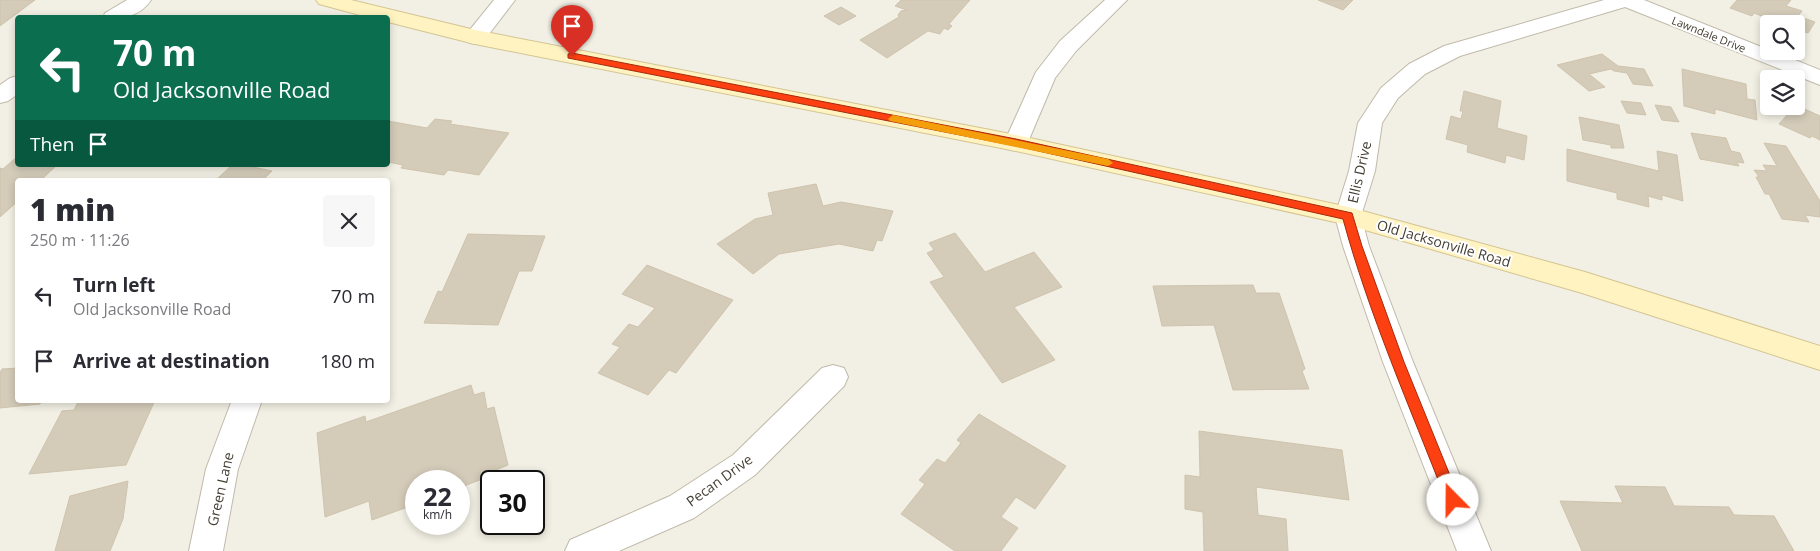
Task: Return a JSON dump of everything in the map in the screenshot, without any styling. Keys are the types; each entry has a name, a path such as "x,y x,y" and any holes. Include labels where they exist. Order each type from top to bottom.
{"main road":[{"name":"Old Jacksonville Road","path":"326,0 386,15"},
{"name":"Old Jacksonville Road","path":"390,16 475,37 1016,143 1348,216 1585,283 1820,358"}],"street":[{"path":"118,15 141,0"},
{"path":"475,37 505,0"},
{"path":"1016,143 1044,77 1068,46 1117,0"},
{"name":"Lawndale Drive","path":"1626,0 1820,78"},
{"name":"Ellis Drive","path":"1474,551 1398,362 1356,246 1348,216 1362,172 1370,123 1389,94 1417,69 1452,51 1626,0"},
{"path":"0,96 15,85"},
{"name":"Pecan Drive","path":"582,551 682,507 744,465 833,377"},
{"name":"Green Lane","path":"206,551 222,469 246,403"}],"building":[{"path":"0,0 35,0 0,26"},
{"path":"901,0 970,0 949,24 952,26 948,30 944,28 940,34 928,31 887,58 860,40 899,17 898,15 901,11 907,10 895,6"},
{"path":"1318,0 1353,0 1343,10"},
{"path":"1737,0 1791,0 1786,6 1802,11 1799,15 1760,15 1754,13 1752,16 1730,8"},
{"path":"841,7 856,16 839,25 824,16"},
{"path":"1805,18 1815,22 1808,33 1805,32"},
{"path":"1602,54 1618,66 1644,69 1653,86 1633,84 1627,73 1611,69 1589,74 1605,87 1589,91 1557,65"},
{"path":"1682,69 1746,84 1747,99 1755,100 1757,120 1715,109 1715,114 1684,106"},
{"path":"1464,91 1501,101 1497,128 1527,136 1524,160 1506,155 1505,163 1467,152 1468,145 1446,139 1451,116 1461,119 1463,111 1460,111"},
{"path":"1621,101 1641,103 1646,115 1627,113"},
{"path":"1655,105 1671,107 1679,122 1662,120"},
{"path":"1805,109 1820,116 1820,140 1812,136 1810,138 1779,124 1787,115 1805,115"},
{"path":"1579,117 1619,125 1624,148 1611,148 1611,145 1583,140"},
{"path":"435,119 452,121 450,124 509,133 479,175 448,170 444,175 401,168 403,165 390,162 390,121 427,128"},
{"path":"1691,133 1726,138 1731,151 1740,153 1744,163 1737,162 1739,166 1700,159"},
{"path":"1764,143 1786,146 1820,201 1820,217 1805,215 1809,222 1782,219 1769,194 1765,194 1756,177 1759,177 1754,170 1767,171 1763,165 1777,166"},
{"path":"1567,149 1659,171 1657,151 1677,155 1683,201 1662,195 1662,200 1648,196 1649,207 1617,199 1617,193 1567,181"},
{"path":"15,159 15,167 55,167 43,178 15,178 15,204 0,217 0,168 3,169"},
{"path":"230,167 253,167 272,171 265,178 218,178"},
{"path":"816,184 823,206 841,202 893,211 882,241 877,240 873,251 839,244 779,254 753,274 717,244 755,219 773,215 768,193"},
{"path":"955,233 985,272 1034,252 1062,287 1014,307 1055,360 1002,383 930,282 944,277 927,253 934,250 929,243"},
{"path":"468,234 545,236 532,271 519,271 498,325 424,323 438,291 442,292"},
{"path":"647,265 733,300 676,373 669,370 648,395 598,373 620,347 612,344 629,324 638,327 655,308 622,294"},
{"path":"1253,285 1256,293 1279,293 1305,369 1302,371 1309,389 1233,390 1214,325 1162,326 1153,286"},
{"path":"15,368 15,403 40,404 0,408 0,373 2,369"},
{"path":"471,385 474,395 484,392 487,409 494,407 508,465 496,470 480,470 480,480 470,484 470,470 405,470 405,508 372,520 369,501 325,517 317,433 365,416 366,422"},
{"path":"78,403 154,403 126,465 29,474 62,411 74,410"},
{"path":"979,414 1066,466 1035,509 1016,497 1001,517 1018,528 1001,551 955,551 901,514 925,484 919,480 937,459 945,463 961,443 957,440"},
{"path":"1199,431 1342,450 1349,500 1256,487 1258,515 1286,519 1288,551 1204,551 1203,512 1185,509 1185,475 1200,477"},
{"path":"128,481 123,519 110,551 55,551 70,496"},
{"path":"1615,486 1665,487 1674,506 1729,507 1734,515 1774,516 1794,551 1582,551 1560,501 1623,503"}],"slow traffic":[{"path":"893,119 1108,163"}],"route":[{"path":"572,56 1016,143 1348,216 1356,246 1398,362 1453,500"}]}
